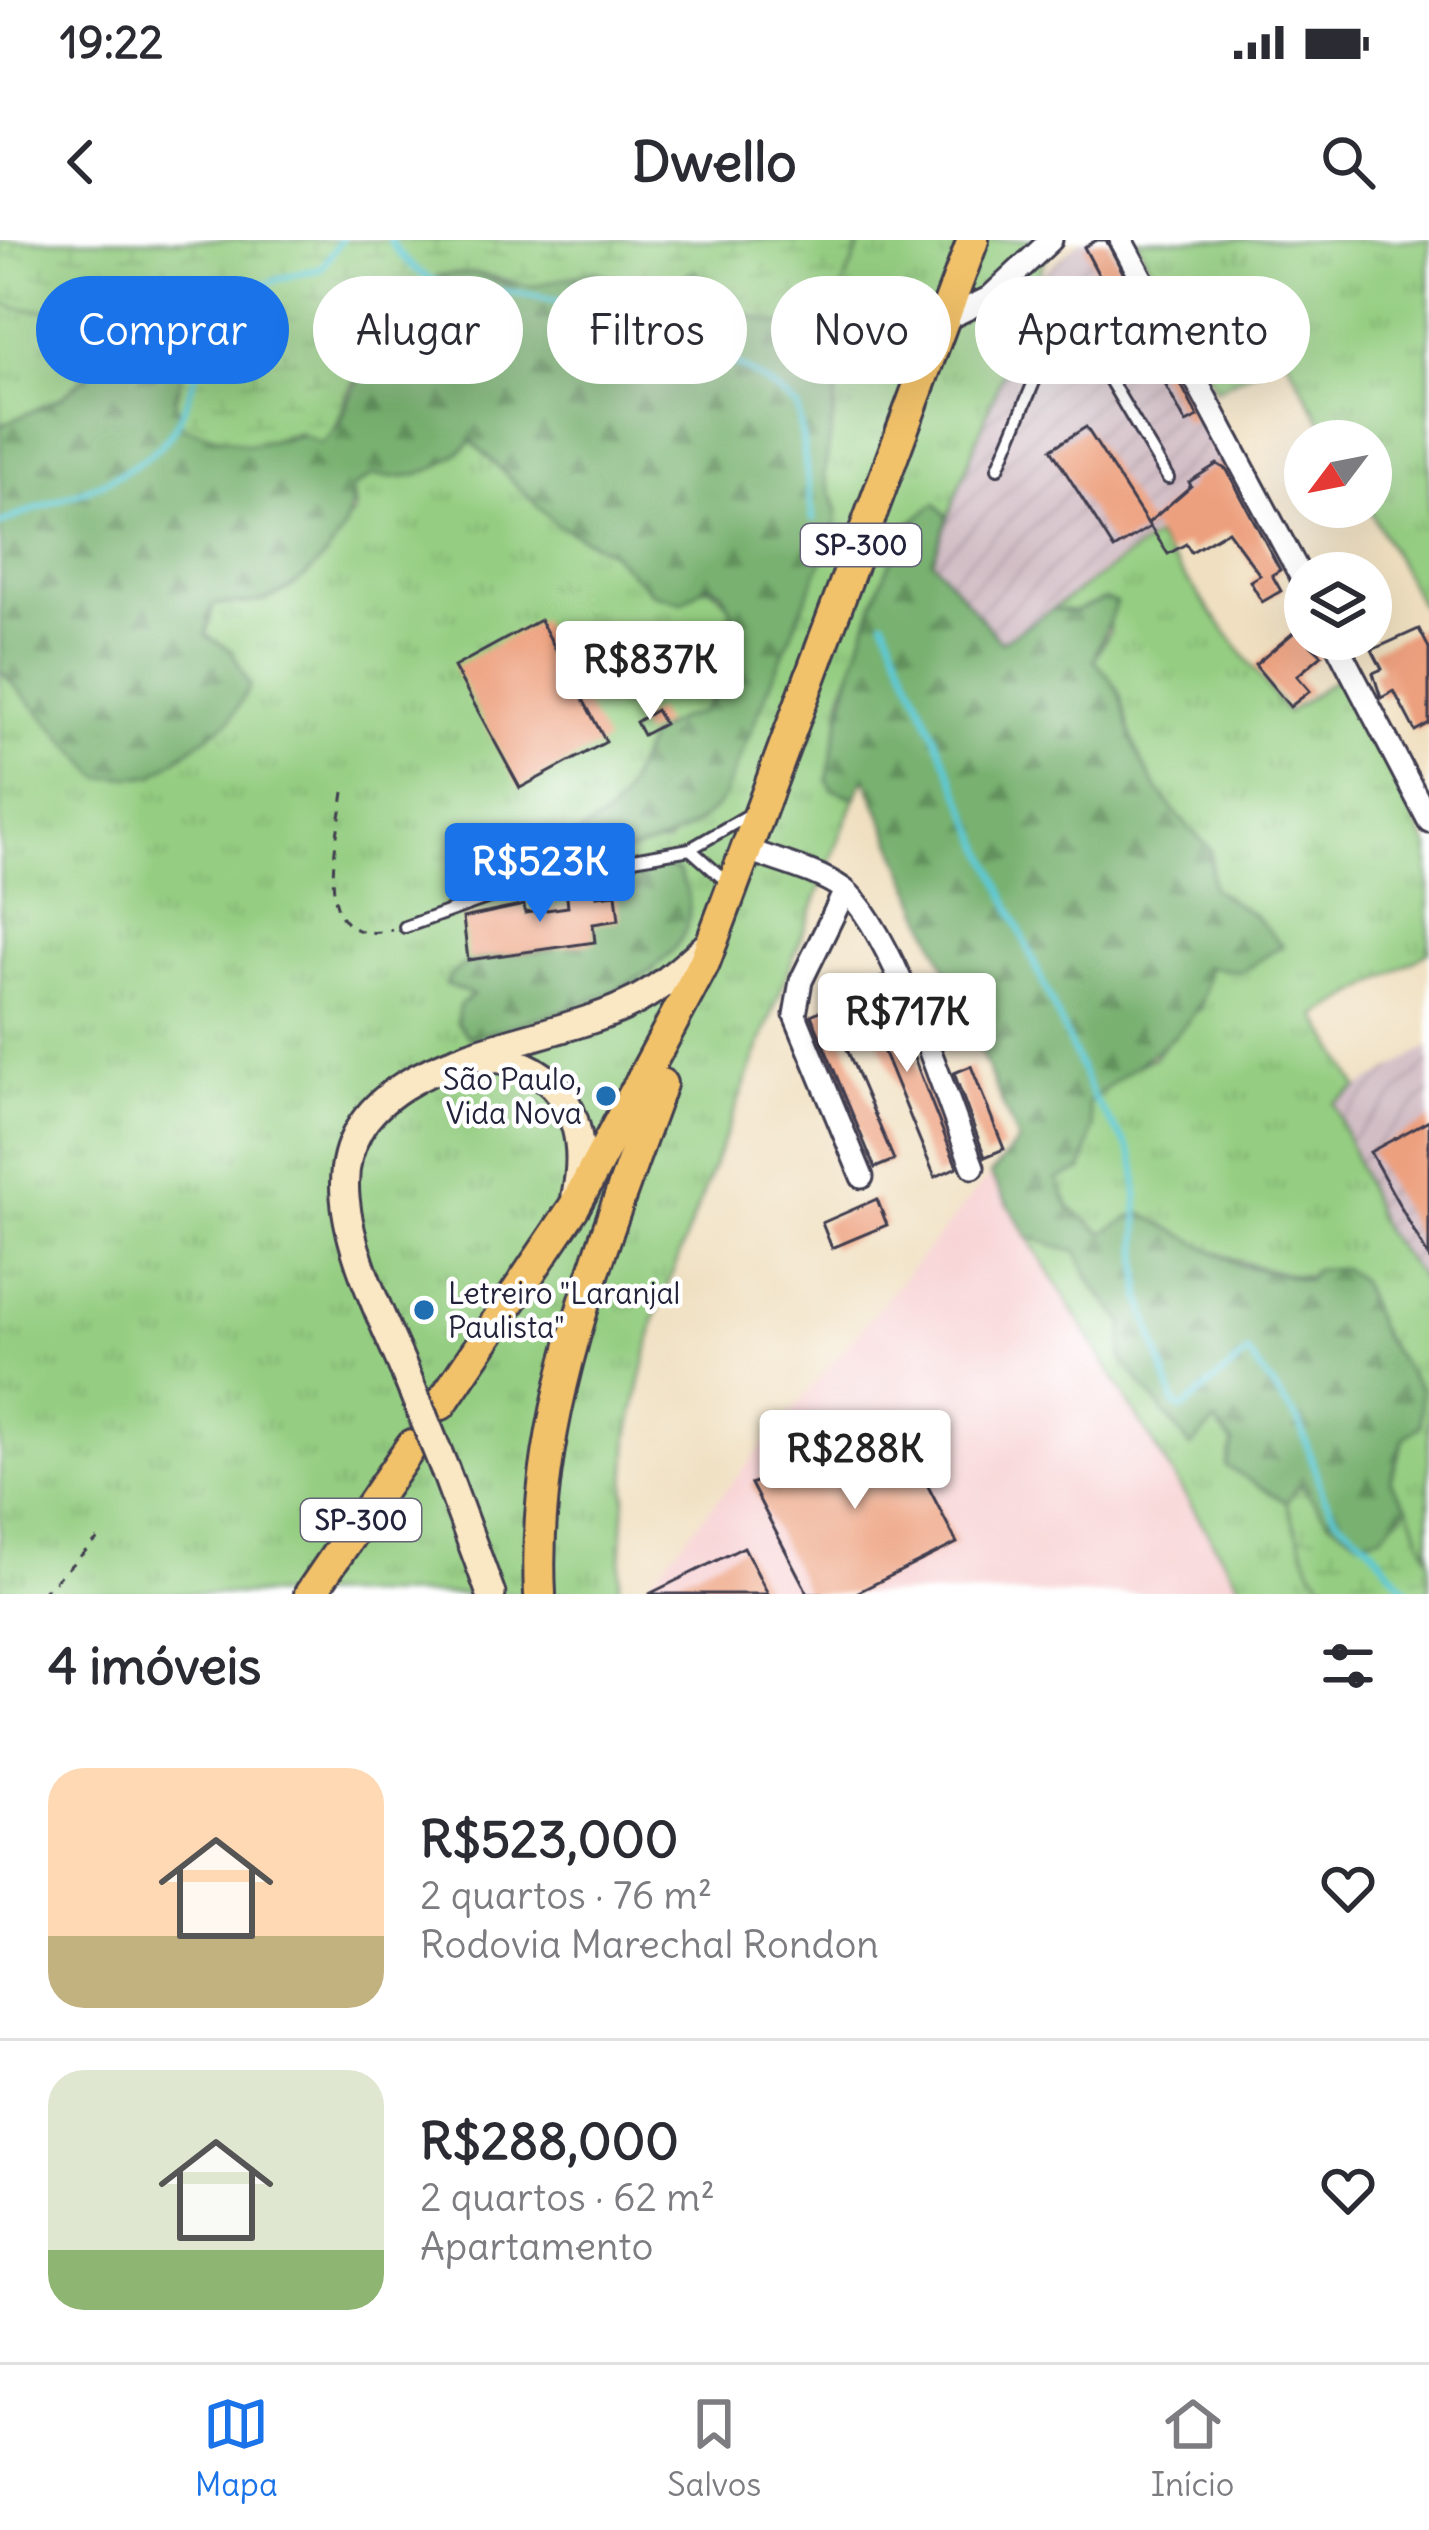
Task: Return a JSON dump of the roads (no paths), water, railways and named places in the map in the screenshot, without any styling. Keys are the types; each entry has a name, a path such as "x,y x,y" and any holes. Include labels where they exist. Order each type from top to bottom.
{"main road":[{"name":"SP-300","path":"951,301 973,240"},
{"name":"SP-300","path":"441,1404 574,1207 710,951 920,384"},
{"path":"491,1594 347,1215 348,1160 366,1120 391,1093 417,1076 621,1008 710,951"},
{"path":"540,1594 540,1523 561,1383 710,951"},
{"path":"475,1057 526,1064 559,1087 571,1105 580,1149 574,1207"},
{"name":"SP-300","path":"310,1594 412,1445"}],"street":[{"path":"1012,276 1051,240"},
{"path":"1121,240 1288,552"},
{"path":"1345,660 1429,821"},
{"path":"748,850 845,891 883,945 973,1167"},
{"path":"845,891 796,995 795,1015 862,1178"}],"lane":[{"path":"998,468 1033,384"},
{"path":"1114,384 1168,478"},
{"path":"405,927 560,872 690,849 728,831 767,800"},
{"path":"690,849 715,866 733,890"}],"waterway":[{"path":"0,524 121,474 158,448 185,407 209,342 233,306 267,283 321,269 341,240"},
{"path":"390,240 417,270 445,285 519,293 630,319 703,347 769,385 798,408 813,519"},
{"path":"884,620 1094,1099 1130,1150 1136,1169 1141,1298 1175,1405 1183,1409 1248,1353 1300,1424 1323,1495 1337,1518 1367,1542 1410,1594"}],"place":[{"name":"São Paulo, Vida Nova","path":"606,1096"},
{"name":"Letreiro \"Laranjal Paulista\"","path":"424,1310"}]}
